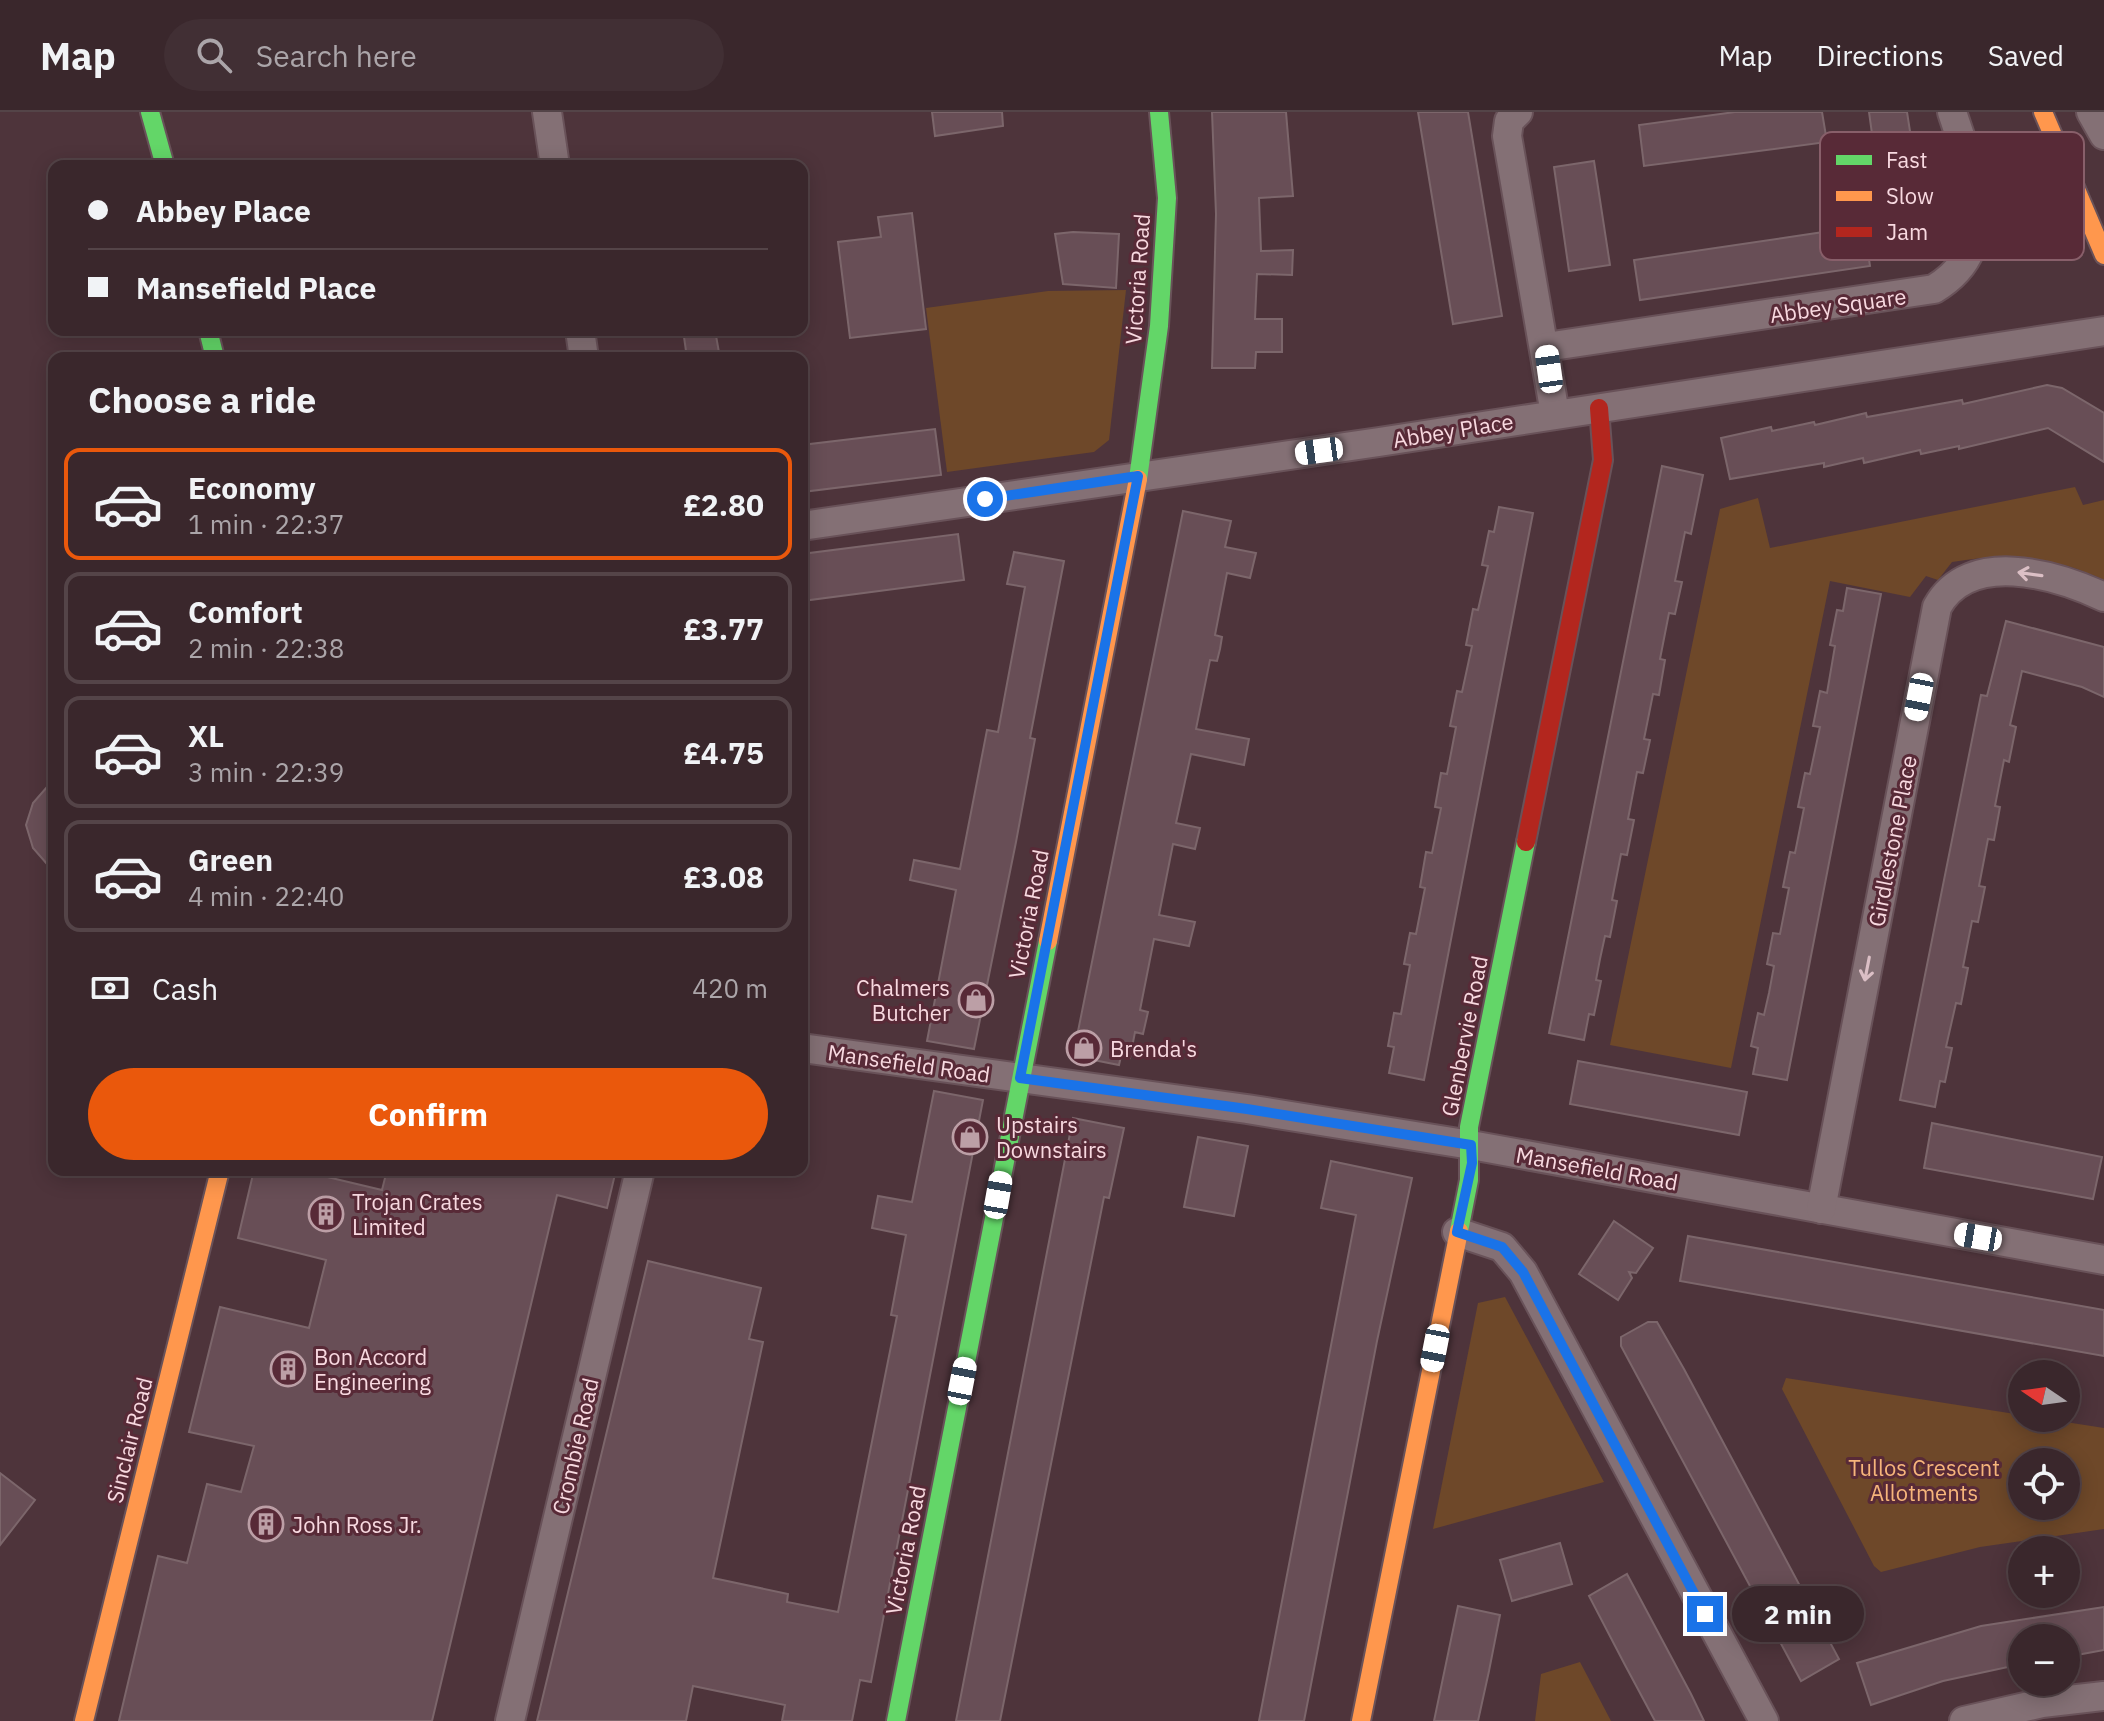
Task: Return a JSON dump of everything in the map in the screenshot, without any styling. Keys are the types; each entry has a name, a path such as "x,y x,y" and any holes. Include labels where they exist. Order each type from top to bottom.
{"street":[{"path":"150,112 163,160"},
{"path":"547,112 554,160"},
{"name":"Victoria Road","path":"896,1721 1138,476 1159,326 1166,212 1159,112"},
{"path":"1518,112 1509,121 1507,136 1546,347 1555,414"},
{"name":"Abbey Square","path":"1952,112 1959,132"},
{"path":"2043,112 2052,132"},
{"path":"2091,112 2104,135"},
{"path":"2084,208 2104,255"},
{"name":"Abbey Square","path":"1546,347 1934,289 1959,270 1964,260"},
{"name":"Abbey Place","path":"808,525 2104,331"},
{"name":"Glenbervie Road","path":"1361,1721 1472,1163 1469,1127 1603,460 1599,408"},
{"name":"Girdlestone Place","path":"1821,1209 1937,607 1945,592 1957,582 1994,572 2033,573 2104,597"},
{"name":"Mansefield Road","path":"808,1049 1247,1109 1471,1145 2104,1260"},
{"name":"Sinclair Road","path":"84,1721 219,1176"},
{"name":"Crombie Road","path":"510,1721 639,1176"},
{"path":"1457,1232 1502,1247 1523,1272 1764,1721"},
{"path":"1964,1721 2042,1703 2104,1696"}],"green space":[{"path":"1126,290 1109,440 1094,452 947,472 926,308 1048,291"},
{"path":"2075,487 2083,505 2104,500 2104,580 2048,561 1992,557 1952,562 1938,580 1926,576 1910,597 1830,581 1731,1068 1610,1045 1720,509 1758,498 1770,548"},
{"path":"1505,1297 1604,1482 1433,1529 1478,1303"},
{"name":"Tullos Crescent Allotments","path":"1786,1378 2008,1413 2008,1432 2080,1432 2080,1424 2104,1428 2104,1529 2056,1536 2008,1536 2008,1543 1881,1572 1874,1566 1782,1389"},
{"path":"1580,1662 1611,1721 1535,1721 1541,1674"}],"building":[{"path":"932,112 1002,112 1003,126 935,136"},
{"path":"1212,112 1286,112 1293,196 1259,198 1261,251 1293,250 1292,275 1257,274 1255,319 1282,319 1282,352 1256,352 1255,368 1212,368 1216,214"},
{"path":"1418,112 1468,112 1502,316 1453,324"},
{"path":"1735,112 1822,112 1825,132 1820,132 1820,143 1644,166 1639,125"},
{"path":"1869,112 1907,112 1910,132 1872,132"},
{"path":"1594,161 1610,265 1569,271 1554,167"},
{"path":"912,213 926,329 850,338 838,242 881,237 878,217"},
{"path":"1820,233 1820,260 1869,260 1870,266 1640,300 1634,260"},
{"path":"1055,234 1119,234 1116,288 1063,284"},
{"path":"684,336 716,336 719,352 686,352"},
{"path":"2047,385 2062,388 2104,413 2104,462 2048,428 1959,449 1959,446 1921,454 1920,450 1864,463 1863,458 1824,467 1824,463 1730,479 1721,438 1771,427 1772,431 1814,422 1815,425 1866,413 1867,417 1962,400 1963,404"},
{"path":"935,429 941,475 808,491 808,444"},
{"path":"1662,466 1703,475 1691,534 1685,532 1675,581 1682,582 1675,614 1669,613 1660,659 1665,660 1659,695 1653,694 1644,739 1650,740 1643,773 1637,772 1628,819 1634,820 1627,855 1621,854 1612,900 1617,901 1610,937 1605,936 1596,980 1601,981 1594,1015 1589,1014 1584,1040 1549,1033"},
{"path":"1499,507 1533,513 1424,1080 1389,1073 1394,1047 1388,1046 1394,1013 1401,1014 1410,965 1404,964 1410,933 1416,934 1425,888 1420,887 1426,852 1432,853 1441,808 1435,807 1441,773 1447,774 1456,727 1450,726 1457,691 1462,692 1472,646 1466,645 1473,609 1478,610 1488,566 1482,565 1489,531 1494,532"},
{"path":"1183,511 1231,521 1225,547 1256,553 1250,578 1227,573 1215,635 1222,637 1220,649 1217,661 1210,660 1196,729 1249,739 1244,765 1191,754 1176,823 1200,828 1195,849 1173,844 1159,915 1195,922 1189,946 1154,939 1140,1010 1148,1012 1143,1034 1135,1032 1130,1058 1121,1056 1119,1065 1073,1056"},
{"path":"958,534 964,580 808,600 808,553"},
{"path":"1014,552 1064,561 1030,738 1035,739 974,1049 927,1041 956,890 910,880 914,860 960,869 987,730 998,732 1025,587 1007,584"},
{"path":"1847,588 1881,594 1787,1080 1753,1074 1758,1048 1751,1046 1758,1013 1764,1015 1769,993 1774,966 1767,964 1773,933 1780,934 1789,888 1783,887 1790,852 1795,853 1804,808 1798,807 1805,773 1810,774 1820,727 1813,726 1820,691 1827,693 1835,646 1830,645 1837,610 1843,611"},
{"path":"2006,621 2104,647 2104,697 2082,687 2022,671 2010,725 2016,727 2009,762 2004,760 1995,806 2000,807 1994,840 1988,839 1979,886 1985,887 1978,922 1972,921 1963,967 1968,968 1961,1004 1956,1003 1946,1047 1952,1048 1945,1082 1940,1081 1935,1107 1900,1100 1981,695 1987,696"},
{"path":"48,786 48,865 33,848 26,825 33,803"},
{"path":"1578,1061 1747,1092 1739,1135 1570,1104"},
{"path":"934,1091 983,1100 871,1682 860,1680 852,1721 782,1721 785,1705 693,1686 686,1721 537,1721 648,1261 761,1288 749,1339 763,1342 713,1578 788,1594 787,1602 838,1612 897,1316 891,1315 906,1235 872,1228 878,1196 912,1202"},
{"path":"1073,1118 1124,1128 1109,1198 1104,1197 1000,1721 956,1721"},
{"path":"1932,1123 2102,1157 2093,1199 1924,1168"},
{"path":"1198,1137 1248,1146 1234,1216 1184,1207"},
{"path":"1331,1161 1412,1178 1377,1341 1304,1721 1259,1721 1356,1215 1321,1208"},
{"path":"253,1176 323,1176 382,1190 386,1176 615,1176 607,1208 557,1195 432,1721 119,1721 158,1556 187,1563 207,1484 241,1492 254,1446 189,1432 220,1307 309,1328 326,1260 238,1238"},
{"path":"1614,1221 1653,1248 1636,1273 1629,1272 1632,1278 1618,1300 1579,1274"},
{"path":"1688,1236 2104,1310 2104,1356 1680,1281"},
{"path":"1648,1322 1657,1322 1684,1369 1839,1659 1801,1681 1621,1346 1621,1337"},
{"path":"0,1473 35,1500 0,1545"},
{"path":"1560,1543 1572,1584 1512,1601 1500,1560"},
{"path":"1627,1574 1704,1721 1655,1721 1625,1665 1589,1596"},
{"path":"1458,1606 1500,1615 1489,1671 1478,1721 1434,1721"},
{"path":"2104,1607 2104,1650 2080,1654 2080,1624 2008,1624 2008,1667 1943,1681 1871,1705 1857,1663 1981,1626"}],"traffic: fast":[{"path":"150,112 163,160"},
{"path":"1138,479 1159,326 1167,198 1159,112"},
{"path":"210,336 214,352"},
{"path":"1459,1231 1469,1180 1469,1127 1526,842"},
{"path":"896,1721 1048,941"}],"traffic: slow":[{"path":"2043,112 2052,132"},
{"path":"2084,208 2104,255"},
{"path":"1048,941 1138,479"},
{"path":"84,1721 219,1176"},
{"path":"1361,1721 1459,1231"}],"traffic: jam":[{"path":"1526,842 1603,460 1599,408"}],"place":[{"name":"Chalmers Butcher","path":"976,1000"},
{"name":"Brenda's","path":"1084,1048"},
{"name":"Upstairs Downstairs","path":"970,1137"},
{"name":"Trojan Crates Limited","path":"326,1214"},
{"name":"Bon Accord Engineering","path":"288,1369"},
{"name":"John Ross Jr.","path":"266,1524"}],"route":[{"path":"985,499 1138,476 1020,1078 1247,1109 1471,1145 1472,1163 1457,1232 1502,1247 1523,1272 1705,1614"}]}
